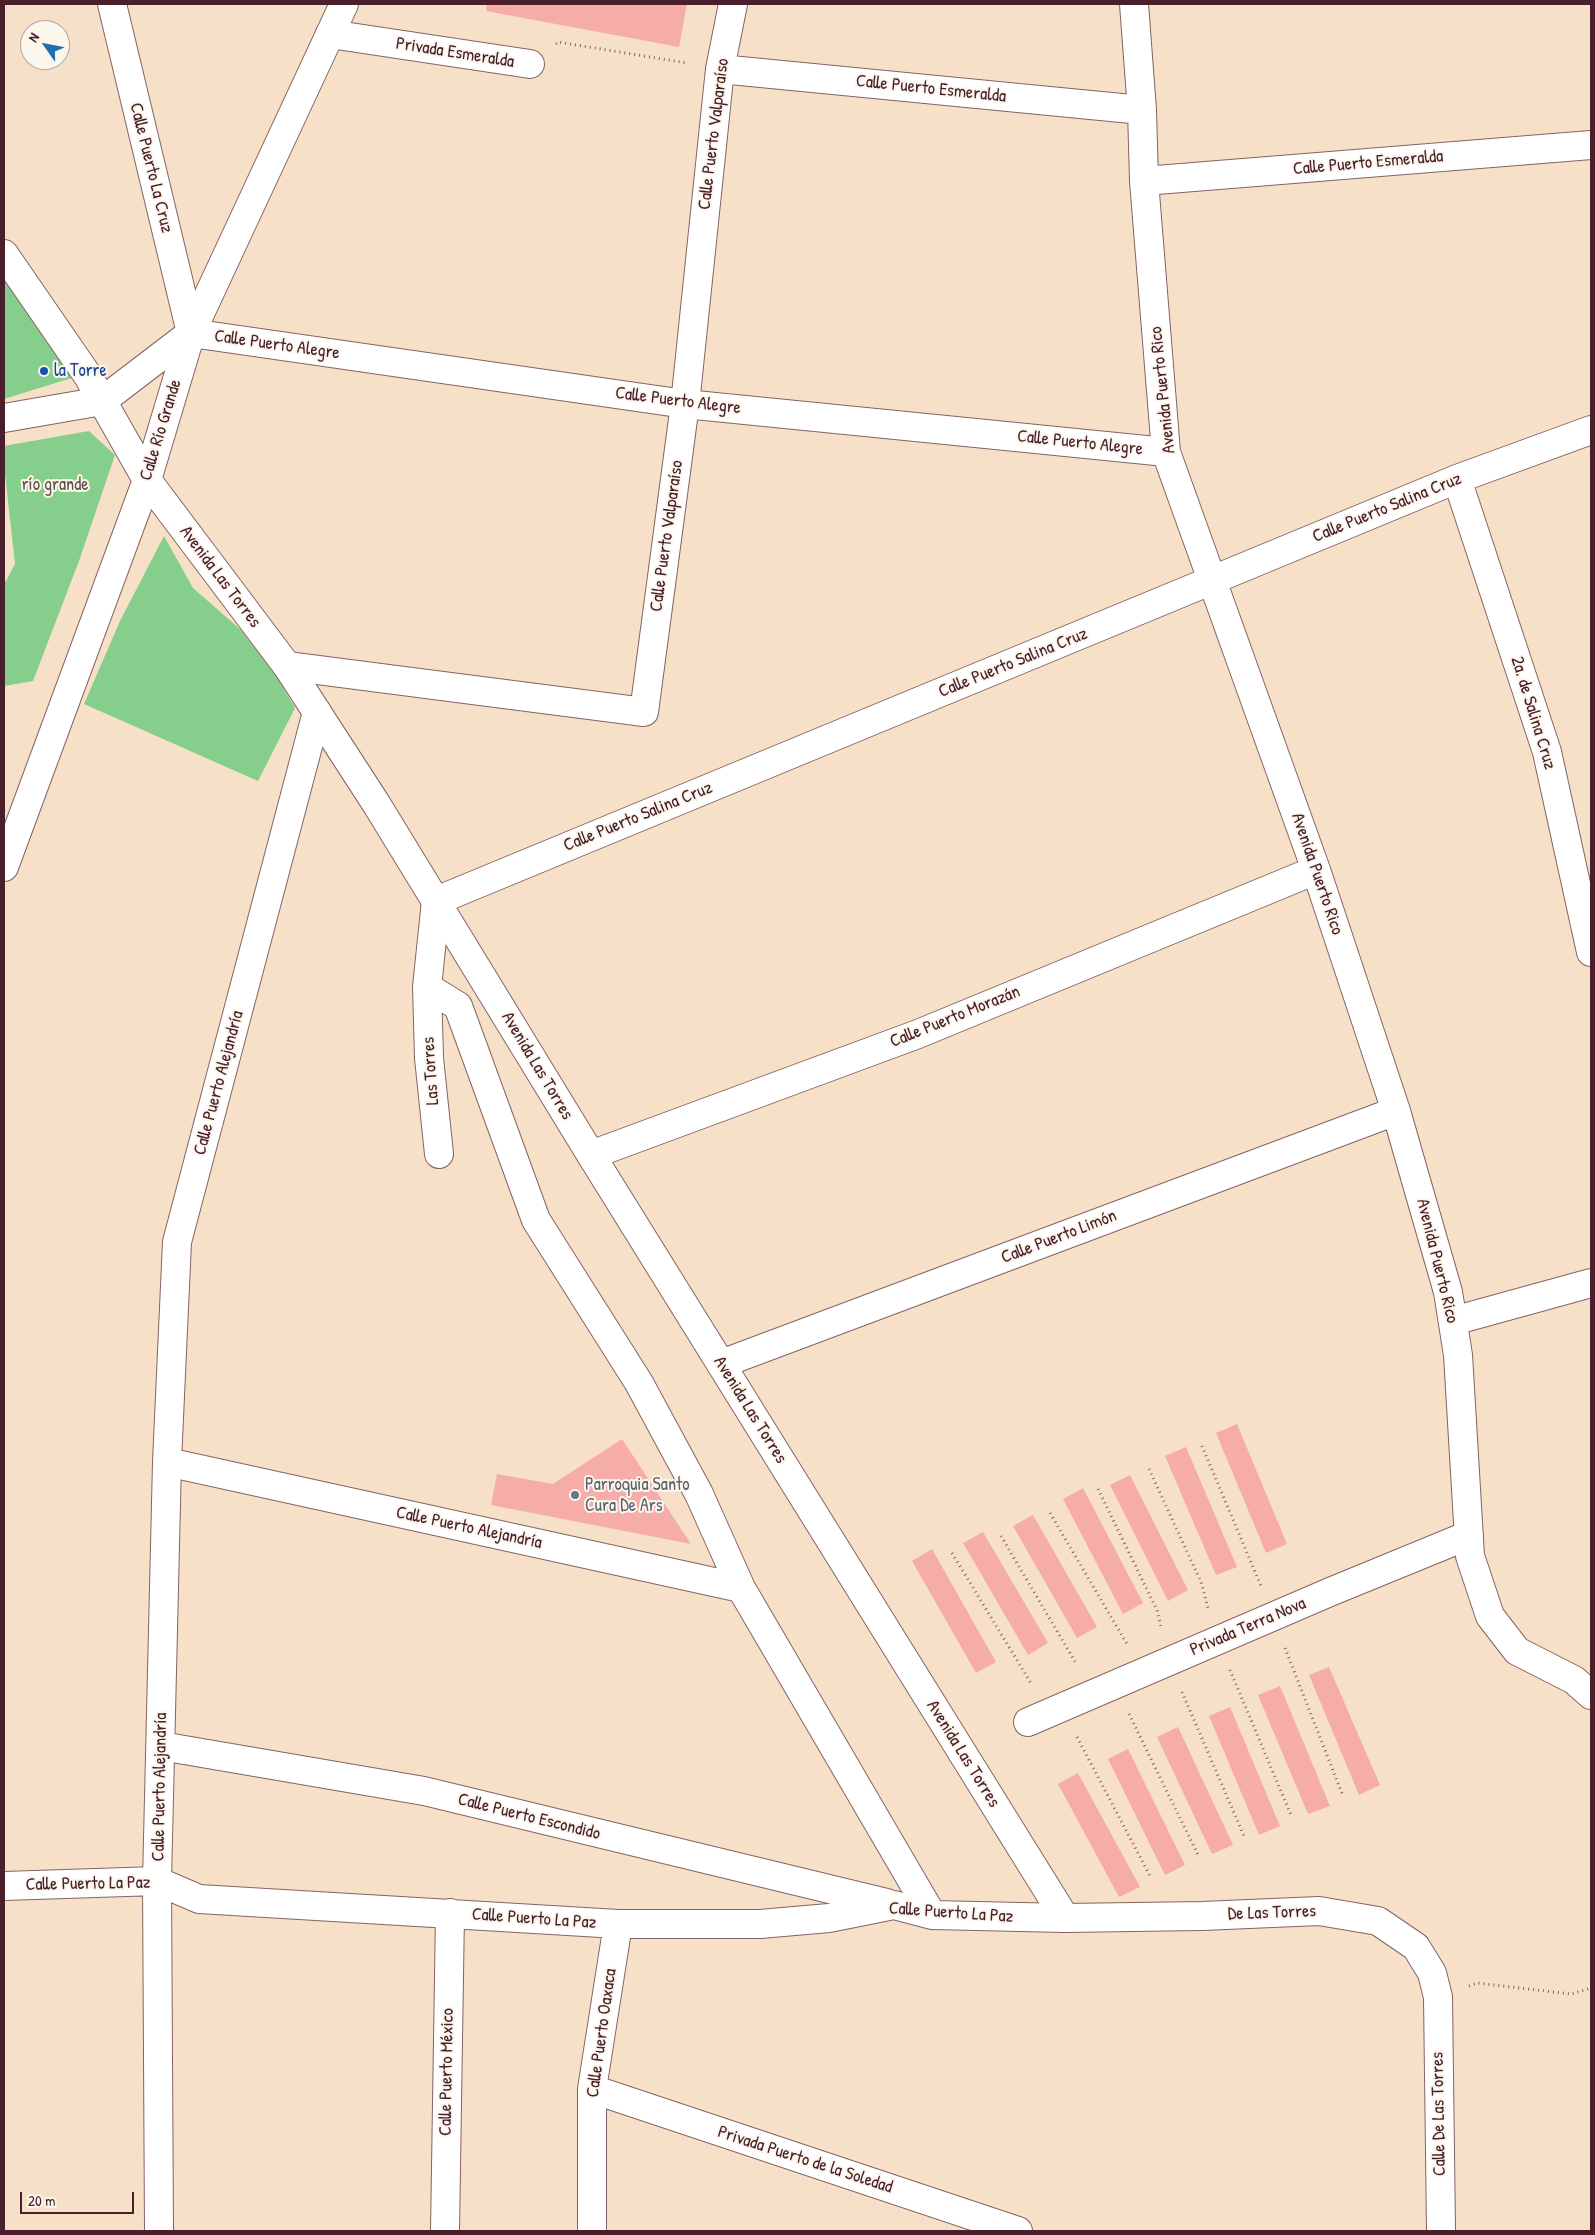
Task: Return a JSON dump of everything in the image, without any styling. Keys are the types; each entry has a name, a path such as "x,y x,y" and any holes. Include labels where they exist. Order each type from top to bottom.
{"street":[{"name":"Calle Puerto La Cruz","path":"112,4 191,333"},
{"name":"Calle Río Grande","path":"4,867 147,480 191,333 344,4"},
{"name":"Calle Puerto Valparaíso","path":"287,666 644,712 685,404 720,69 733,4"},
{"name":"Avenida Puerto Rico","path":"1134,4 1142,110 1144,181 1166,452 1316,870 1396,1111 1448,1292 1458,1355 1470,1556 1490,1616 1516,1651 1574,1680 1591,1695"},
{"name":"Privada Esmeralda","path":"330,34 530,64"},
{"name":"Calle Puerto Esmeralda","path":"720,69 1142,110"},
{"name":"Calle Puerto Esmeralda","path":"1144,181 1591,145"},
{"name":"Avenida Las Torres","path":"4,254 88,376 147,480 287,666 317,712 436,901 591,1155 1065,1918"},
{"path":"4,418 102,401 191,333"},
{"name":"Calle Puerto Alegre","path":"191,333 685,404 1166,452"},
{"name":"Calle Puerto Salina Cruz","path":"436,901 1456,479 1591,430"},
{"name":"2a. de Salina Cruz","path":"1456,479 1547,752 1591,952"},
{"name":"Calle Puerto Alejandría","path":"159,2231 157,1881 167,1462 177,1242 317,712"},
{"name":"Calle Puerto Morazán","path":"591,1155 918,1034 1316,870"},
{"path":"436,901 427,987 458,1006 536,1220 639,1383 699,1494 741,1588 932,1915"},
{"name":"Las Torres","path":"427,987 428,1058 439,1154"},
{"name":"Calle Puerto Limón","path":"721,1364 1396,1111"},
{"path":"1453,1321 1591,1284"},
{"name":"Calle Puerto Alejandría","path":"167,1462 741,1588"},
{"name":"Privada Terra Nova","path":"1046,1715 1330,1592 1470,1535"},
{"name":"Calle Puerto Escondido","path":"161,1746 424,1792 894,1905"},
{"name":"Calle Puerto La Paz","path":"4,1886 157,1881 198,1899 618,1924 760,1924 829,1918 894,1905 932,1915 1065,1918"},
{"name":"De Las Torres","path":"1065,1918 1202,1916 1319,1911 1378,1921 1416,1948 1432,1972 1438,1997"},
{"name":"Calle Puerto México","path":"445,2231 450,1913"},
{"name":"Calle Puerto Oaxaca","path":"592,2231 592,2089 618,1924"},
{"name":"Calle De Las Torres","path":"1438,1997 1441,2231"},
{"name":"Privada Puerto de la Soledad","path":"592,2089 1018,2231"}],"path":[{"name":"Privada Esmeralda","path":"530,64 558,42 720,69"},
{"path":"1050,1513 1144,1672"},
{"path":"1000,1536 1104,1689 1199,1858"},
{"path":"952,1553 1046,1715 1150,1876"},
{"path":"1438,1997 1478,1983 1571,1994 1591,1988"}],"green space":[{"path":"4,274 78,376 4,399"},
{"name":"río grande","path":"89,431 115,455 79,561 33,681 4,686 4,581 6,581 15,564 4,465 4,446"},
{"path":"164,536 193,588 241,630 276,676 295,708 258,781 84,704 120,621"}],"building":[{"path":"487,4 687,4 679,47 486,11"},
{"path":"1237,1424 1287,1544 1266,1553 1216,1433"},
{"name":"Parroquia Santo Cura De Ars","path":"622,1439 691,1544 491,1505 497,1474 553,1484"},
{"path":"1186,1447 1237,1567 1216,1575 1165,1456"},
{"path":"1130,1475 1188,1590 1168,1601 1110,1485"},
{"path":"1083,1488 1143,1603 1123,1614 1063,1499"},
{"path":"1033,1515 1097,1627 1077,1638 1013,1526"},
{"path":"983,1532 1048,1643 1028,1655 963,1543"},
{"path":"932,1549 996,1662 976,1673 912,1561"},
{"path":"1329,1667 1380,1785 1359,1795 1309,1675"},
{"path":"1280,1686 1330,1806 1308,1814 1258,1695"},
{"path":"1230,1707 1280,1826 1259,1835 1209,1716"},
{"path":"1178,1727 1233,1845 1212,1854 1157,1737"},
{"path":"1128,1749 1185,1865 1165,1875 1108,1759"},
{"path":"1078,1773 1140,1887 1119,1897 1058,1784"}],"place":[{"name":"la Torre","path":"44,371"},
{"name":"Parroquia Santo Cura De Ars","path":"575,1495"}]}
